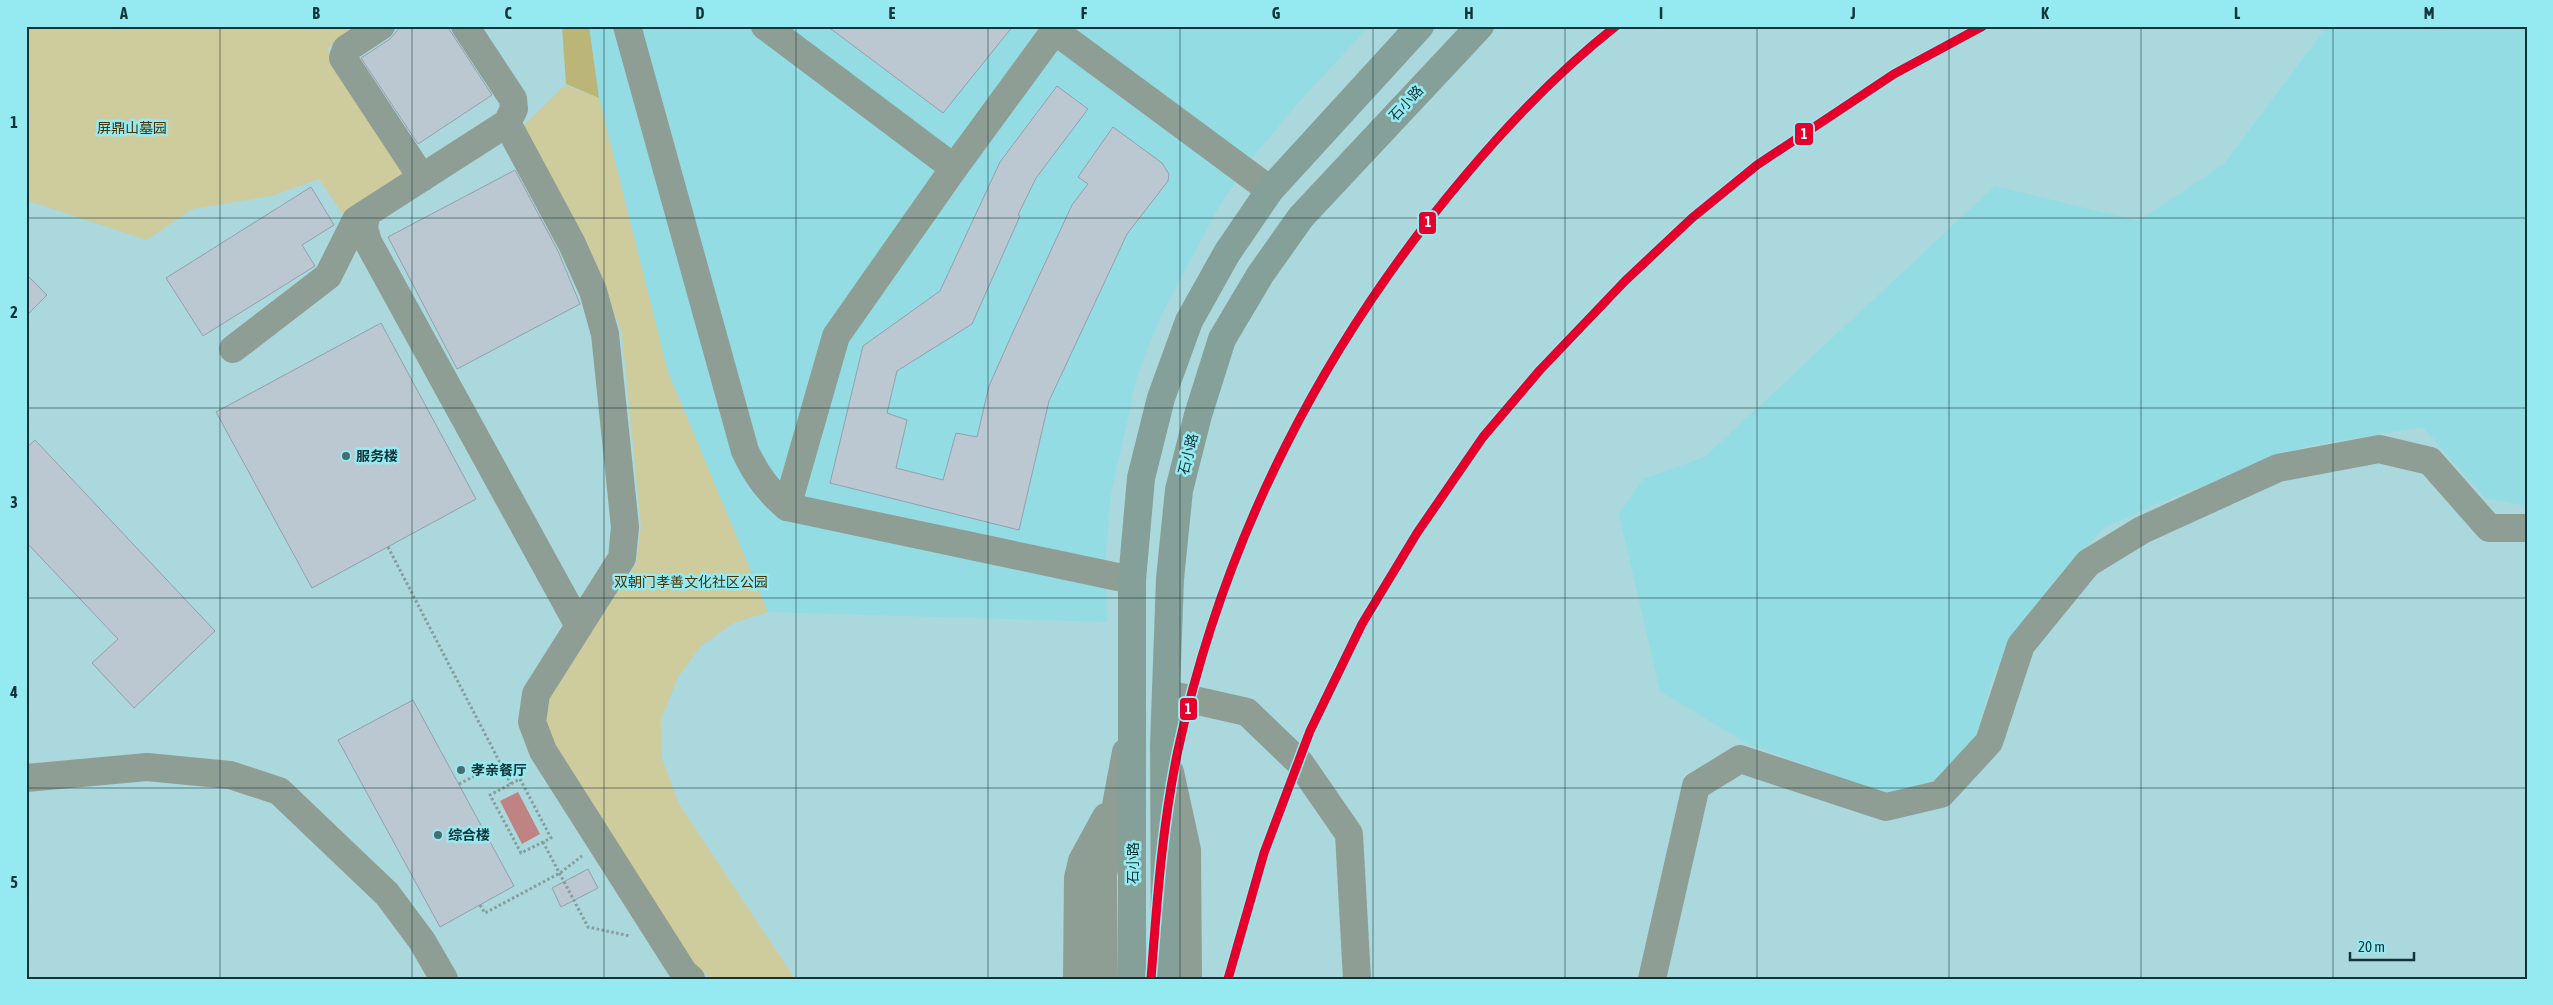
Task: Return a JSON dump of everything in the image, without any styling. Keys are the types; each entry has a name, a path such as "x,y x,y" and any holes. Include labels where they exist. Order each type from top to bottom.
{"main road":[{"name":"石小路","path":"1132,979 1134,848 1132,580 1141,478 1161,398 1186,329 1226,253 1270,190 1420,26"},
{"name":"石小路","path":"1165,979 1164,744 1170,579 1179,490 1198,415 1222,339 1260,275 1301,217 1480,26"}],"street":[{"path":"381,26 346,49 343,58 422,178"},
{"path":"233,349 328,276 356,220 507,123 514,109 513,99 465,26"},
{"path":"627,26 745,451 756,476 770,493 788,507 1132,580"},
{"path":"764,26 954,168"},
{"path":"788,507 836,336 954,168 1056,28 1270,190"},
{"path":"507,123 572,244 593,291 605,334 625,527 622,558 536,694 532,722 543,752 683,977"},
{"path":"366,214 364,228 368,242 579,626"},
{"path":"1652,979 1696,786 1740,759 1886,806 1941,794 1989,742 2021,645 2088,563 2142,530 2278,468 2380,450 2430,461 2489,528 2527,528"},
{"path":"1167,694 1247,712 1300,763 1348,834 1357,979"},
{"path":"1104,979 1103,875 1132,727"},
{"path":"1164,744 1187,850 1188,979"},
{"path":"26,778 147,767 230,775 279,790 387,894 422,941 444,979"},
{"path":"1077,979 1078,878 1082,861 1091,842 1116,801"}],"path":[{"path":"388,547 511,784"},
{"path":"459,784 500,763"},
{"path":"520,779 551,838 543,842 521,854 490,795 520,779"},
{"path":"543,842 588,927 628,935 636,940"},
{"path":"480,905 485,913 560,873 600,842"}],"shaded area":[{"path":"562,26 589,26 599,98 566,84"},
{"path":"589,26 1369,26 1298,103 1252,158 1217,210 1160,318 1137,377 1111,494 1106,551 1107,622 768,612 668,372 599,98"},
{"path":"2327,26 2527,26 2527,502 2522,505 2485,498 2423,427 2307,446 2158,503 2104,528 2056,579 1994,672 1975,739 1934,784 1894,797 1746,743 1660,691 1619,514 1643,479 1705,457 1995,186 2138,221 2224,164"},
{"path":"518,792 540,834 522,844 500,801"}],"green space":[{"name":"屏鼎山墓园","path":"26,26 366,26 327,48 405,175 344,216 319,179 271,196 192,209 147,240 26,200"},
{"name":"双朝门孝善文化社区公园","path":"565,85 599,98 668,372 768,612 733,623 701,646 678,677 661,720 662,759 679,804 795,979 711,979 694,964 551,749 546,720 550,697 636,563 641,527 622,333 586,240 523,126"}],"building":[{"path":"401,26 447,26 492,95 418,144 361,58 390,39"},
{"path":"827,26 1013,26 943,113"},
{"path":"1057,86 1088,109 1036,178 1018,215 1020,216 972,324 897,371 887,413 907,420 896,468 943,480 956,433 977,437 989,386 1072,205 1088,184 1078,177 1113,127 1162,163 1169,174 1168,181 1127,234 1049,401 1019,530 830,483 863,346 940,291 1000,162"},
{"path":"515,170 558,251 580,304 457,369 388,237"},
{"path":"311,187 334,225 302,245 315,266 203,336 166,278"},
{"path":"26,274 47,295 26,316"},
{"name":"服务楼","path":"381,323 476,499 312,588 216,412"},
{"path":"35,440 215,631 134,708 92,663 118,639 26,542 26,448"},
{"name":"综合楼","path":"413,700 514,886 440,927 338,740"},
{"path":"588,869 598,888 561,907 552,888"}],"transit line":[{"name":"1","path":"1151,979 1161,864 1172,779 1198,671 1222,594 1252,519 1286,446 1324,375 1367,307 1413,241 1464,177 1517,117 1555,79 1616,26"},
{"name":"1","path":"1228,979 1264,853 1310,731 1362,624 1417,533 1483,437 1540,370 1625,281 1692,218 1757,165 1894,74 1983,26"}],"place":[{"name":"服务楼","path":"346,456"},
{"name":"孝亲餐厅","path":"461,770"},
{"name":"综合楼","path":"438,835"}]}
